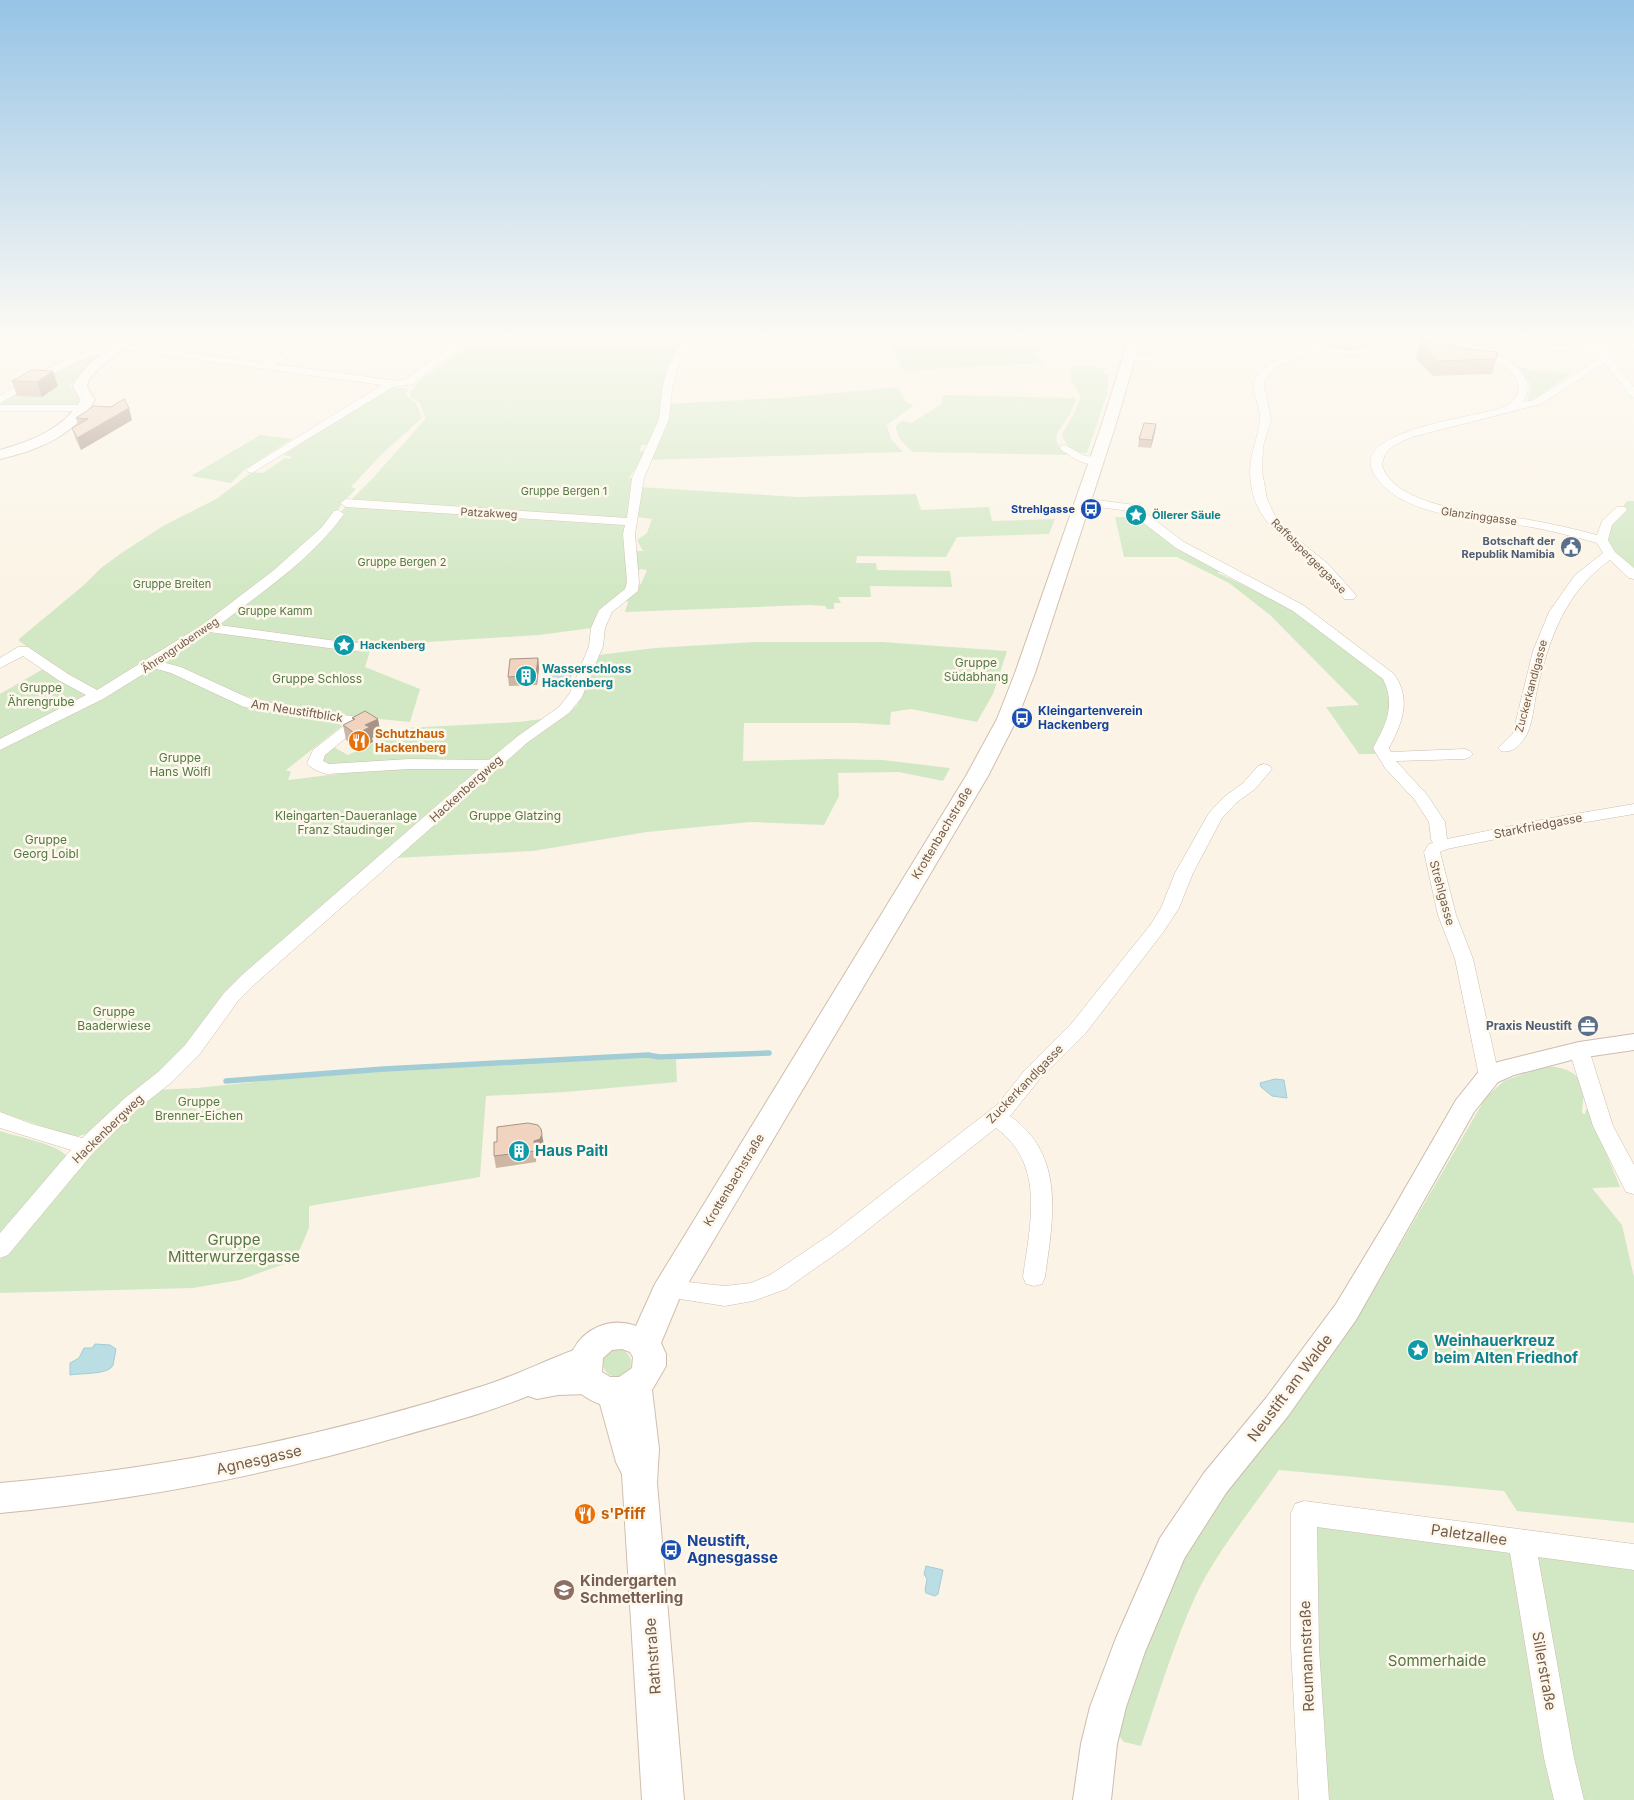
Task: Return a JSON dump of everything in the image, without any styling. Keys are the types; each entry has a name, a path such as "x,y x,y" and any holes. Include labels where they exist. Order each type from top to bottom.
{"main road":[{"path":"0,454 34,445 50,438 72,419"},
{"name":"Krottenbachstraße","path":"634,1339 668,1291 997,740 1025,673 1097,460 1116,419"},
{"path":"612,1336 634,1339 650,1354 650,1366 645,1377 606,1379 591,1348 600,1340 612,1336"},
{"name":"Rathstraße","path":"606,1379 639,1483 663,1800"}],"street":[{"path":"252,470 334,419"},
{"name":"Hackenbergweg","path":"0,1249 86,1147 132,1103 166,1077 192,1050 230,997 493,764 523,739 564,710 577,694 596,646 598,628 606,610 631,591 633,582 629,534 638,478 664,419"},
{"name":"Raffelspergergasse","path":"1266,419 1258,446 1256,471 1261,499 1270,518 1285,535 1324,567 1349,596"},
{"name":"Glanzinggasse","path":"1468,419 1393,440 1382,447 1376,456 1376,466 1390,485 1409,498 1430,508 1458,514 1521,522 1602,540"},
{"path":"1065,448 1082,459 1097,460"},
{"path":"1082,502 1131,508 1180,545 1298,608 1389,677 1396,688 1398,714 1381,748 1386,757 1465,754"},
{"name":"Patzakweg","path":"342,509 630,522"},
{"name":"Ährengrubenweg","path":"0,745 98,696 207,628 279,573 326,530 342,509"},
{"path":"1621,510 1606,524 1602,540 1610,554 1634,575"},
{"name":"Zuckerkandlgasse","path":"1506,748 1512,744 1520,733 1544,634 1564,599 1580,578 1610,554"},
{"path":"207,628 351,647 416,645"},
{"path":"0,664 23,650 64,677 98,696"},
{"name":"Am Neustiftblick","path":"152,664 176,670 249,704 358,721 318,753 315,763 327,769 409,764 493,764"},
{"name":"Strehlgasse","path":"1386,757 1390,766 1420,796 1437,822 1439,839 1443,846 1435,848 1432,855 1446,915 1464,959 1489,1076"},
{"name":"Zuckerkandlgasse","path":"668,1291 725,1296 753,1292 778,1282 839,1240 996,1116 1078,1029 1158,927 1170,908 1184,873 1216,816 1230,800 1249,786 1264,769"},
{"name":"Starkfriedgasse","path":"1443,846 1551,823 1634,809"},
{"name":"Neustift am Walde","path":"1092,1800 1099,1744 1108,1707 1126,1654 1172,1549 1216,1483 1277,1407 1346,1312 1398,1225 1465,1106 1489,1076 1507,1068 1579,1050 1634,1042"},
{"path":"1579,1050 1603,1126 1634,1186"},
{"path":"996,1116 1016,1133 1030,1151 1038,1167 1042,1201 1034,1276"},
{"path":"0,1120 26,1130 86,1147"},
{"name":"Agnesgasse","path":"0,1498 149,1481 255,1462 362,1435 512,1389 558,1382 606,1379"},
{"name":"Paletzallee","path":"1304,1513 1634,1557"},
{"name":"Reumannstraße","path":"1304,1513 1305,1648 1314,1800"},
{"name":"Sillerstraße","path":"1522,1542 1559,1758 1569,1800"}],"green space":[{"name":"Gruppe Breiten","path":"338,419 421,419 383,453 351,487 356,489 343,502 328,525 281,568 208,624 98,691 72,678 19,641 101,568 120,554 163,526 216,499 252,472 263,473 285,458 290,459 292,457 283,455 304,442 302,441"},
{"path":"425,419 662,419 650,445 642,445 639,451 647,452 629,478 634,478 639,487 798,497 916,494 921,510 989,507 992,521 1055,519 1049,534 957,537 946,557 857,556 856,563 876,563 877,570 950,571 952,587 870,586 871,597 838,597 841,603 834,603 834,609 827,609 825,606 809,605 625,612 628,602 626,601 634,586 641,584 647,570 641,569 635,572 633,551 643,551 637,540 647,533 652,519 636,517 628,573 626,574 627,590 592,628 539,635 365,646 213,626 329,529 347,504 374,477"},
{"path":"662,419 895,419 887,425 891,439 903,452 647,460"},
{"path":"918,419 1067,419 1056,439 1062,449 1069,455 913,452 899,437 896,430 896,426 902,421 912,423"},
{"path":"1071,419 1099,419 1087,453 1074,451 1065,442 1062,434"},
{"path":"260,435 292,439 244,470 231,483 191,476"},
{"path":"1627,501 1634,501 1634,570 1613,552 1606,541 1612,522"},
{"path":"1115,517 1133,517 1143,520 1220,569 1218,573 1254,590 1261,588 1285,602 1385,676 1396,707 1379,754 1359,754 1326,707 1359,705 1270,615 1229,583 1177,557 1124,557"},
{"path":"203,633 370,651 365,667 420,689 410,722 310,712 195,684 231,701 252,708 336,720 342,726 286,770 291,772 288,780 410,767 479,768 482,771 221,997 184,1049 91,1133 74,1137 0,1112 0,748"},
{"path":"754,642 882,642 1007,651 993,694 977,722 911,709 891,712 890,725 858,723 744,723 743,761 883,760 950,768 943,781 899,772 838,773 839,796 824,825 751,822 647,832 533,851 394,858 483,782 528,739 570,712 577,705 587,686 598,655 655,648"},
{"name":"Gruppe Ährengrube","path":"43,669 91,695 0,742 0,694"},
{"path":"549,718 491,759 328,764 322,759 324,753 332,746 348,755 405,728 519,722"},
{"path":"650,1057 660,1060 676,1059 677,1082 566,1092 486,1096 480,1177 309,1206 309,1228 300,1249 287,1263 240,1280 193,1288 0,1293 0,1259 111,1129 154,1090 197,1088 351,1072"},
{"path":"1545,1066 1565,1069 1579,1080 1583,1096 1582,1113 1585,1114 1586,1109 1589,1110 1620,1187 1592,1188 1622,1225 1634,1277 1634,1523 1517,1511 1504,1491 1279,1470 1224,1547 1196,1595 1173,1651 1141,1746 1124,1742 1119,1736 1144,1646 1188,1542 1225,1489 1265,1444 1319,1374 1381,1278 1486,1097 1504,1081"},
{"path":"0,1131 37,1141 56,1149 67,1157 0,1238"},
{"path":"617,1349 627,1353 631,1363 627,1373 617,1377 607,1373 603,1363 607,1353"},
{"name":"Sommerhaide","path":"1296,1503 1634,1549 1634,1800 1305,1800 1296,1630"}],"water":[{"path":"571,668 570,681 551,682 552,669"},
{"path":"1275,1079 1284,1080 1287,1098 1272,1096 1261,1087 1260,1083"},
{"path":"95,1344 110,1345 116,1349 113,1365 100,1372 70,1375 70,1363 79,1358 84,1348 92,1348"},
{"path":"926,1566 943,1570 938,1594 935,1596 926,1593 925,1590 927,1579 924,1574"}],"building":[{"path":"88,419 110,419 77,438 72,428"},
{"path":"1144,423 1156,424 1152,440 1139,439"},
{"path":"538,658 536,675 508,677 510,659"},
{"path":"365,711 378,719 365,725 370,727 356,734 343,725 355,719 352,718"},
{"path":"528,1123 538,1125 541,1129 540,1139 534,1141 535,1151 494,1156 494,1142 497,1142 497,1127"}],"waterway":[{"path":"226,1081 384,1069 648,1055 659,1057 769,1053"}],"place":[{"name":"Strehlgasse","path":"1091,509"},
{"name":"Öllerer Säule","path":"1136,515"},
{"name":"Botschaft der Republik Namibia","path":"1571,547"},
{"name":"Hackenberg","path":"344,645"},
{"name":"Wasserschloss Hackenberg","path":"526,676"},
{"name":"Kleingartenverein Hackenberg","path":"1022,718"},
{"name":"Schutzhaus Hackenberg","path":"359,741"},
{"name":"Praxis Neustift","path":"1588,1026"},
{"name":"Haus Paitl","path":"519,1151"},
{"name":"Weinhauerkreuz beim Alten Friedhof","path":"1418,1350"},
{"name":"s'Pfiff","path":"585,1514"},
{"name":"Neustift, Agnesgasse","path":"671,1550"},
{"name":"Kindergarten Schmetterling","path":"564,1590"}],"park label":[{"name":"Gruppe Bergen 1","path":"564,491"},
{"name":"Gruppe Bergen 2","path":"402,562"},
{"name":"Gruppe Kamm","path":"275,611"},
{"name":"Gruppe Südabhang","path":"976,670"},
{"name":"Gruppe Schloss","path":"317,679"},
{"name":"Gruppe Hans Wölfl","path":"180,765"},
{"name":"Gruppe Glatzing","path":"515,816"},
{"name":"Kleingarten-Daueranlage Franz Staudinger","path":"346,823"},
{"name":"Gruppe Georg Loibl","path":"46,847"},
{"name":"Gruppe Baaderwiese","path":"114,1019"},
{"name":"Gruppe Brenner-Eichen","path":"199,1109"},
{"name":"Gruppe Mitterwurzergasse","path":"234,1248"}]}
